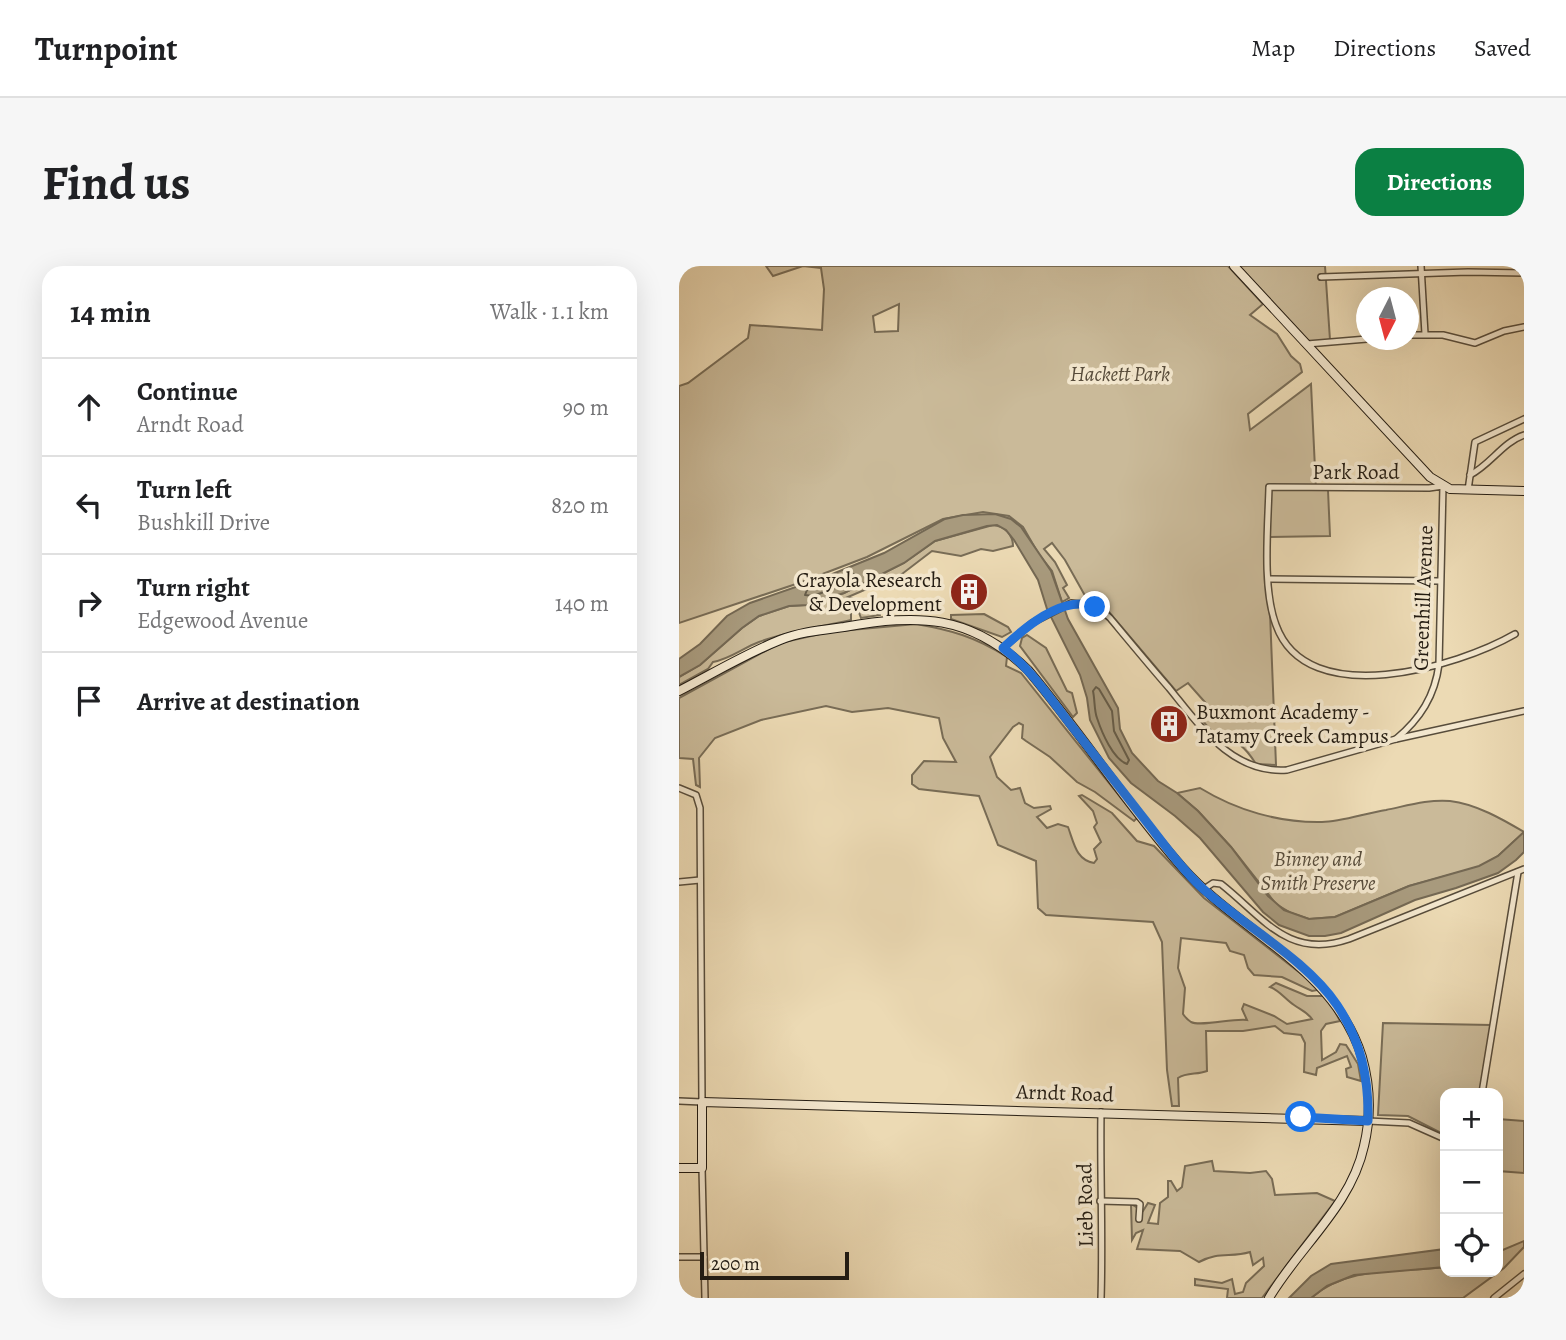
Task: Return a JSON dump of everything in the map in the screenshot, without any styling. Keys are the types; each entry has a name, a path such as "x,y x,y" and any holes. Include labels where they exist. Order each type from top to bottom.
{"main road":[{"path":"1234,266 1430,477 1443,486 1468,490 1524,491"},
{"path":"679,691 786,638 889,620 924,619 977,633 1003,648 1034,678 1171,854 1204,889 1305,971 1335,1003 1354,1034 1368,1089 1368,1121 1362,1155 1345,1192 1269,1298"},
{"path":"679,1168 702,1168 702,1102"},
{"name":"Arndt Road","path":"702,1102 1368,1121"}],"street":[{"path":"1422,270 1425,334"},
{"path":"1321,277 1422,270 1524,273"},
{"path":"1419,334 1448,336 1475,343 1504,331 1524,327"},
{"path":"1307,344 1356,340"},
{"path":"1468,490 1475,442 1523,419"},
{"path":"1470,475 1487,465 1514,439 1524,435"},
{"name":"Park Road","path":"1269,579 1269,487 1443,486"},
{"name":"Greenhill Avenue","path":"1396,739 1413,724 1426,706 1434,689 1439,664 1443,486"},
{"path":"1440,581 1269,579 1276,625 1291,652 1308,665 1324,671 1360,675 1439,664 1481,652 1515,634"},
{"path":"1003,648 1027,626 1071,603 1090,605 1106,614 1215,742 1251,765 1263,769 1287,770 1396,739 1524,711"},
{"path":"679,788 691,792 699,799 702,1102"},
{"path":"1204,889 1213,883 1221,884 1278,933 1304,943 1328,944 1349,939 1521,871"},
{"path":"1483,1088 1521,871"},
{"path":"679,882 700,880"},
{"name":"Arndt Road","path":"679,1101 702,1102"},
{"name":"Lieb Road","path":"1101,1112 1101,1298"},
{"name":"Arndt Road","path":"1368,1121 1409,1123 1440,1137"},
{"path":"702,1168 705,1298"},
{"path":"1100,1201 1137,1202 1140,1204 1139,1219"},
{"path":"679,1257 704,1257"},
{"path":"1494,1298 1524,1274"}],"green space":[{"path":"766,266 803,266 773,276"},
{"name":"Hackett Park","path":"803,266 1228,266 1263,304 1250,315 1277,334 1291,356 1300,364 1302,372 1248,414 1250,430 1311,384 1316,490 1328,490 1330,536 1267,537 1276,765 1256,764 1239,744 1216,736 1200,718 1211,709 1188,683 1176,691 1109,612 1088,601 1052,543 1044,549 1055,562 1067,585 1063,588 1069,598 1062,602 1052,571 1023,527 1009,516 983,512 943,519 867,557 679,623 679,386 688,383 748,338 750,325 822,330 824,289 821,268","holes":["899,304 898,331 875,332 873,316"]},
{"path":"1234,266 1325,266 1330,340 1307,344"},
{"path":"993,525 1007,532 1012,538 1013,546 993,551 981,549 961,556 932,551 902,574 848,597 880,609 880,615 861,618 858,610 851,610 851,620 770,638 713,662 708,669 679,685 679,677 700,665 759,616 844,593 904,563 935,541"},
{"path":"984,614 1008,627 1011,632 1002,637 951,619 951,615"},
{"path":"916,624 963,635 1007,657 1006,666 1021,673 1137,818 1134,821 1077,782 1050,757 1022,738 1023,725 1019,723 990,757 997,777 1011,790 1020,788 1025,803 1034,808 1050,806 1051,809 1037,817 1047,828 1058,824 1068,827 1079,855 1094,863 1097,859 1094,849 1101,842 1094,827 1097,823 1093,811 1079,796 1082,795 1112,813 1137,841 1154,846 1204,898 1318,987 1318,990 1312,991 1282,977 1254,975 1248,968 1244,955 1230,951 1226,943 1181,938 1178,968 1185,988 1183,1014 1191,1022 1202,1024 1247,1020 1242,1009 1244,1004 1287,1024 1312,1019 1270,987 1276,983 1307,996 1324,996 1340,1021 1326,1024 1321,1031 1322,1060 1336,1052 1340,1044 1346,1045 1358,1064 1361,1081 1347,1077 1346,1069 1351,1067 1347,1056 1317,1068 1316,1075 1304,1072 1305,1043 1301,1035 1284,1033 1275,1026 1243,1031 1206,1031 1207,1071 1178,1078 1179,1106 1172,1106 1167,1070 1162,942 1153,922 1046,915 1038,908 1036,861 998,845 979,796 919,789 912,784 912,775 924,761 956,762 943,738 939,718 888,708 852,712 826,706 761,720 715,738 699,758 700,787 696,785 693,759 679,758 679,698 780,643 829,632"},
{"path":"1027,635 1046,648 1067,691 1072,693 1077,713 1073,717 1020,646 1022,638"},
{"name":"Binney and Smith Preserve","path":"1200,788 1228,803 1258,814 1306,822 1337,821 1418,803 1450,801 1479,809 1524,832 1498,856 1479,867 1409,886 1335,917 1309,919 1276,904 1231,847 1198,811 1177,793"},
{"path":"1383,1023 1491,1025 1481,1088 1440,1088 1440,1132 1408,1116 1378,1115"},
{"path":"1503,1119 1524,1121 1524,1173 1503,1171"},
{"path":"1212,1161 1214,1171 1266,1171 1272,1179 1275,1195 1317,1193 1335,1201 1262,1298 1227,1298 1228,1289 1195,1285 1195,1279 1222,1283 1232,1279 1235,1294 1243,1292 1246,1283 1264,1266 1263,1258 1253,1265 1250,1252 1213,1257 1199,1262 1180,1251 1137,1249 1143,1230 1136,1233 1132,1240 1131,1204 1143,1211 1148,1203 1155,1205 1148,1223 1158,1224 1160,1203 1168,1197 1168,1181 1171,1181 1177,1191 1182,1187 1185,1166"},
{"path":"1524,1241 1524,1247 1503,1269 1503,1250"},
{"path":"1440,1267 1440,1277 1492,1277 1463,1298 1311,1298 1341,1280 1375,1272"}],"water":[{"path":"995,514 1011,519 1021,527 1051,571 1068,619 1118,708 1120,729 1132,753 1158,781 1198,811 1231,847 1268,896 1284,910 1309,919 1335,917 1409,886 1479,866 1498,856 1524,832 1524,852 1498,873 1415,900 1341,933 1309,936 1279,925 1263,912 1200,838 1131,783 1109,758 1090,720 1080,675 1047,609 1038,580 1014,540 1006,530 997,525 935,541 904,563 844,593 759,616 700,665 679,677 679,659 700,644 727,616 750,603 884,553 945,519 963,515"},
{"path":"1440,1250 1440,1267 1354,1275 1327,1286 1311,1298 1289,1298 1311,1276 1331,1264"}],"place":[{"name":"Crayola Research & Development","path":"969,592"},
{"name":"Buxmont Academy - Tatamy Creek Campus","path":"1169,724"}],"route":[{"path":"1095,607 1084,603 1071,603 1032,623 1003,648 1034,678 1184,869 1204,889 1313,978 1329,994 1345,1018 1354,1034 1365,1069 1368,1121 1301,1117"}]}
